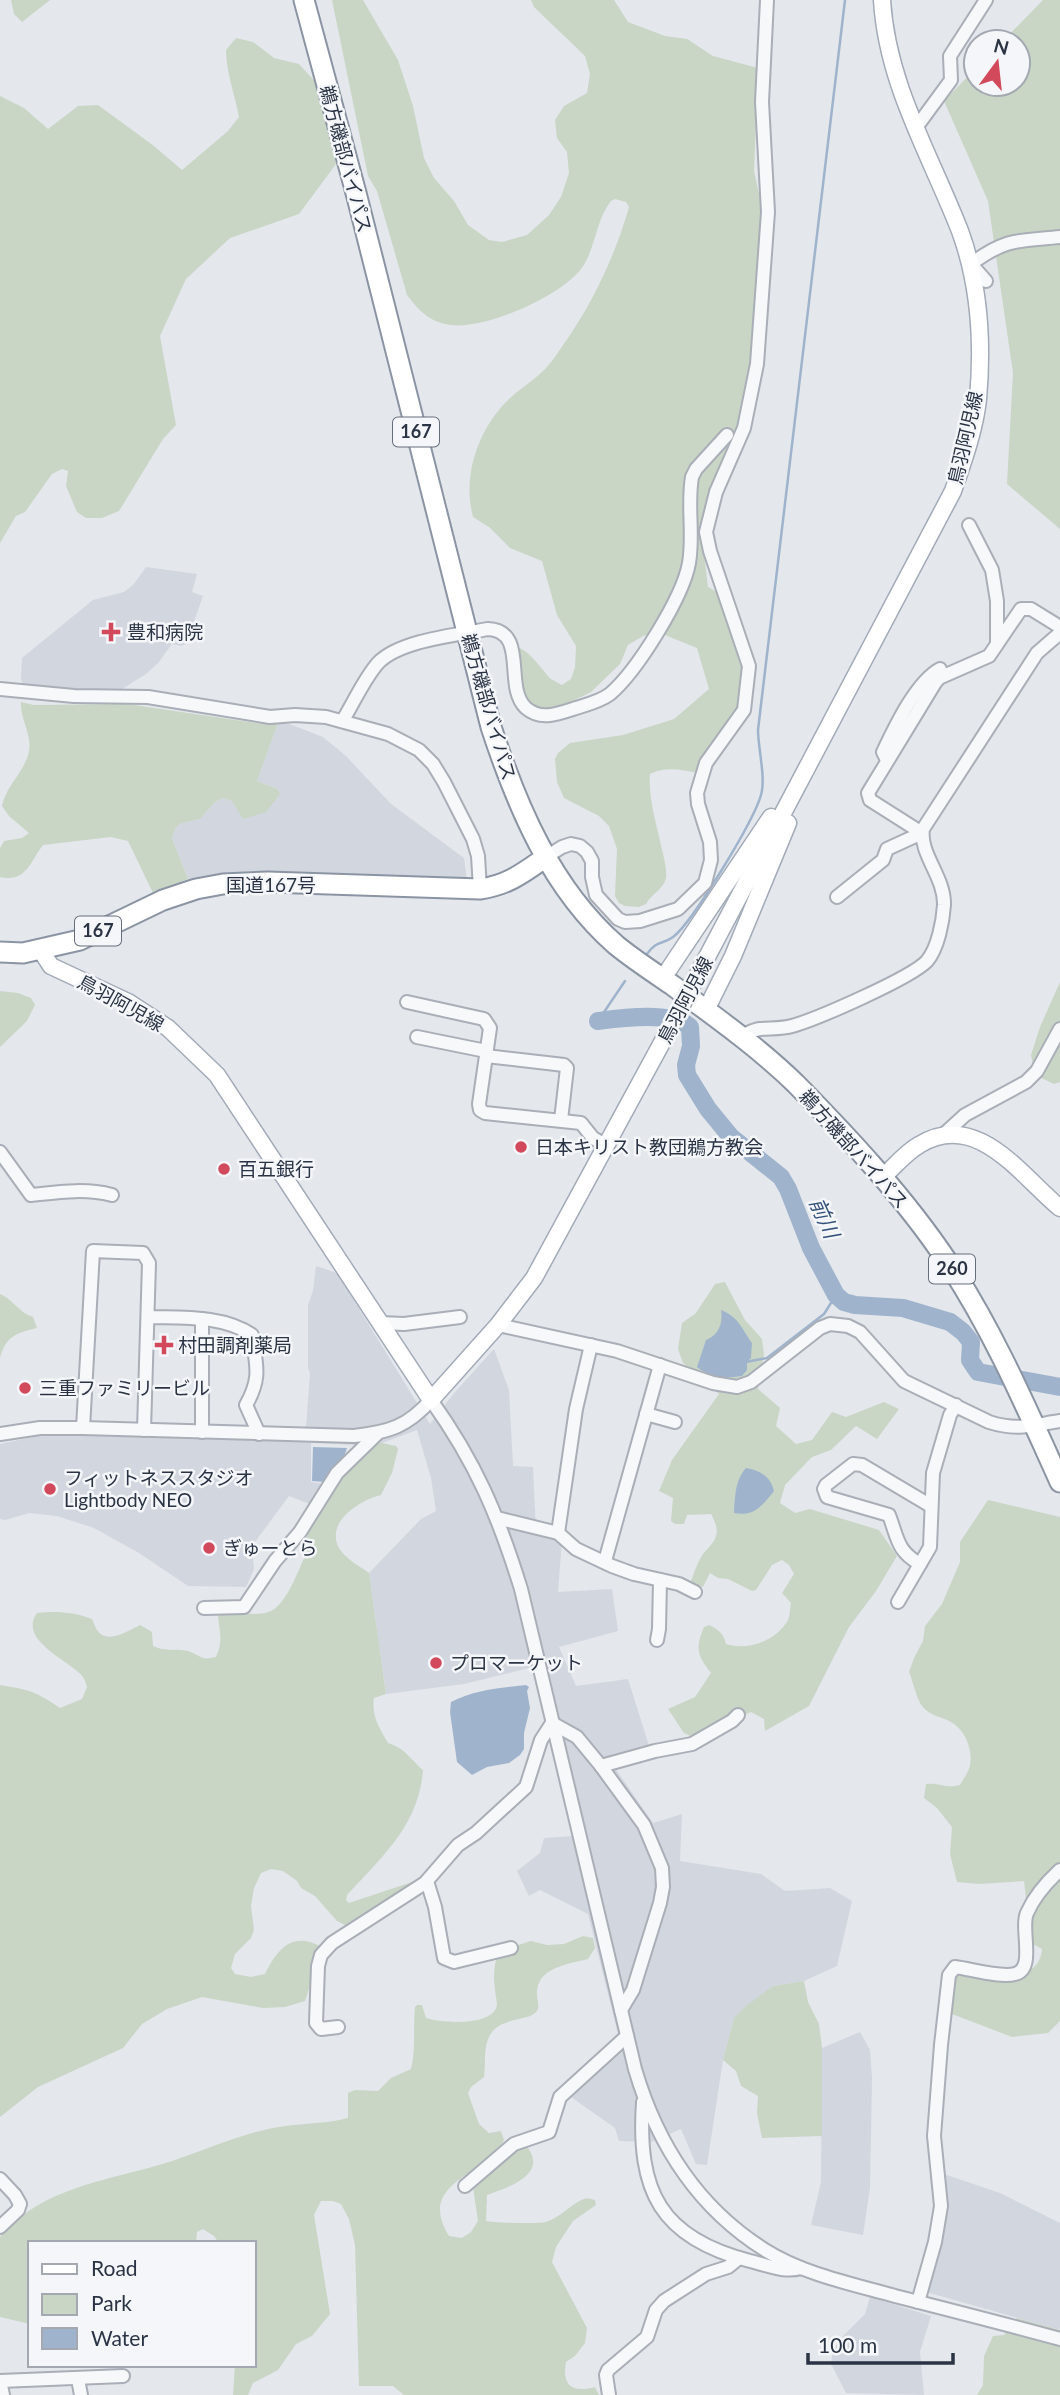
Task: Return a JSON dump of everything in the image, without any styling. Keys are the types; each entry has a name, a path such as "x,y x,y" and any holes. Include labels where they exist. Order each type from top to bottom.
{"highway":[{"name":"鵜方磯部バイパス","path":"304,0 491,727 518,803 546,857 587,914 616,944 740,1036 794,1083 928,1232 985,1322 1060,1482"},
{"name":"国道167号","path":"2,950 40,949 80,940 158,903 196,889 223,884 480,889 509,882 546,857"}],"main road":[{"name":"鳥羽阿児線","path":"40,949 51,966 128,1002 168,1028 217,1075 431,1400 498,1325 540,1268 818,749 953,491 964,461 978,401 979,338 971,264 947,200 915,129 889,52 882,0"},
{"path":"663,978 818,749"},
{"path":"706,1010 733,956 818,749"},
{"path":"882,1178 916,1146 942,1136 968,1136 990,1146 1060,1208"}],"street":[{"path":"546,857 571,844 580,846 592,861 596,895 618,919 632,923 678,909 705,883 711,860 710,842 698,804 698,793 706,763 744,710 749,666 706,532 716,492 744,428 757,364 768,212 762,102 767,0"},
{"path":"915,129 951,80 950,56 986,0"},
{"path":"986,281 971,264 990,250 1016,240 1060,237"},
{"path":"343,720 372,671 388,655 410,645 494,629 505,635 512,646 514,678 521,702 536,715 550,716 608,696 620,684 655,634 682,587 690,559 692,477 727,435"},
{"path":"969,524 992,570 996,593 997,645"},
{"path":"922,833 869,797 870,788 935,683 939,678 989,656 1021,609 1031,609 1060,627"},
{"path":"849,877 877,854 922,833 994,716 1037,653 1060,633"},
{"path":"0,689 74,696 148,697 270,717 312,715 343,720 405,741 433,764 457,806 478,856 480,889"},
{"path":"740,1036 757,1029 789,1027 814,1018 894,981 926,961 932,951 942,918 944,894 922,833"},
{"path":"837,897 883,860 887,849"},
{"path":"407,1002 484,1020 490,1028 480,1110 485,1113 581,1123 593,1138 607,1146"},
{"path":"942,1136 965,1115 1026,1082 1037,1071 1060,1029"},
{"path":"417,1037 486,1054 564,1065 567,1068 561,1120"},
{"path":"0,1152 31,1195 74,1190 112,1195"},
{"path":"83,1428 93,1251 143,1253 149,1263 144,1430"},
{"path":"148,1317 202,1319 243,1329 252,1335 258,1378 256,1388 246,1405 259,1434"},
{"path":"381,1323 404,1324 460,1317"},
{"path":"202,1319 202,1432"},
{"path":"498,1325 617,1351 713,1383 737,1387 751,1382 820,1328 839,1324 860,1332 904,1381 989,1422 1004,1427 1035,1427 1060,1421"},
{"path":"558,1533 576,1409 591,1345"},
{"path":"605,1561 660,1365"},
{"path":"0,1434 40,1428 83,1428 354,1436 378,1433 406,1424 431,1400 457,1437 480,1479 497,1518 520,1589 627,2036 643,2098 656,2130 695,2188 740,2232 766,2251 802,2267 856,2285 1060,2339"},
{"path":"898,1602 930,1547 933,1473 950,1415 956,1405"},
{"path":"646,1414 675,1422"},
{"path":"204,1608 244,1607 275,1561 300,1532 337,1473 378,1433"},
{"path":"920,1564 906,1556 902,1550 889,1515 827,1497 824,1489 852,1464 856,1464 931,1506"},
{"path":"497,1518 558,1533 576,1549 621,1570 679,1584 695,1592"},
{"path":"657,1640 660,1580"},
{"path":"601,1766 692,1744 738,1715"},
{"path":"552,1723 577,1737 601,1766 644,1825 659,1858 663,1879 660,1903 633,1990 621,2010"},
{"path":"338,2027 321,2029 316,2023 316,1985 321,1955 332,1943 427,1881 457,1845 476,1833 526,1787 541,1740 552,1723"},
{"path":"918,2302 942,2206 934,2136 949,1975 955,1967 1004,1974 1020,1971 1026,1963 1027,1913 1043,1887 1060,1870"},
{"path":"427,1881 435,1907 444,1958 454,1962 512,1948"},
{"path":"466,2186 514,2144 549,2132 560,2097 627,2036"},
{"path":"643,2098 641,2130 650,2190 657,2203 676,2225 706,2245 739,2258 790,2271 802,2267"},
{"path":"0,2179 20,2204 18,2210 0,2227"},
{"path":"609,2395 606,2375 608,2370 647,2337 660,2305 706,2274 728,2267 739,2258"},
{"path":"2,2395 0,2381 123,2376"},
{"path":"78,2379 81,2395"}],"shaded area":[{"path":"146,567 197,574 192,592 203,596 186,644 172,644 158,663 122,689 121,693 25,689 21,679 22,658 93,600 124,592 134,584"},
{"path":"279,720 323,737 346,756 391,804 464,858 467,881 251,871 188,879 172,838 176,827 180,823 200,819 215,802 223,798 232,801 277,789 257,781"},
{"path":"316,1266 337,1273 430,1424 494,1349 509,1390 513,1466 533,1467 536,1530 562,1539 558,1592 612,1589 618,1631 559,1647 576,1686 628,1679 651,1752 615,1768 653,1823 682,1814 680,1861 761,1874 785,1891 830,1888 852,1901 837,1966 804,1981 773,1986 734,2018 723,2060 707,2165 696,2164 681,2129 651,2142 619,2141 615,2128 571,2097 621,2046 588,1914 540,1890 529,1896 517,1871 540,1853 544,1838 573,1836 533,1667 464,1684 386,1694 369,1573 421,1519 436,1511 431,1478 417,1430 382,1443 311,1443 311,1482 324,1484 312,1505 289,1496 252,1546 254,1569 246,1587 188,1586 139,1553 94,1528 57,1516 29,1513 0,1519 0,1444 42,1435 305,1442 310,1373 308,1305"},
{"path":"860,2032 870,2050 872,2078 870,2188 863,2235 811,2225 821,2182 822,2048"},
{"path":"944,2174 1000,2193 1060,2223 1060,2330 926,2292 946,2205"},
{"path":"870,2297 931,2316 920,2352 924,2395 846,2393 831,2364 833,2350 865,2314"}],"green space":[{"path":"11,0 50,0 22,22 14,14"},
{"path":"332,0 363,0 398,60 413,106 424,158 434,178 454,201 468,225 489,240 502,242 527,235 549,215 561,197 569,173 567,152 557,138 555,120 564,106 587,93 590,74 585,56 534,7 531,0 614,0 628,22 665,36 687,39 713,56 758,68 754,171 764,217 748,394 734,439 710,490 701,530 708,587 724,596 745,664 740,709 699,773 668,769 650,774 652,802 666,878 646,904 639,907 625,906 619,903 615,896 617,849 609,826 599,816 564,798 557,782 555,759 570,743 623,735 674,719 709,689 697,648 660,633 643,636 628,645 620,664 591,692 552,711 541,712 532,705 508,663 511,652 516,648 528,653 551,679 562,685 571,679 575,667 576,646 557,615 542,561 510,548 489,527 473,517 470,501 471,470 475,454 489,424 509,399 549,364 578,323 611,258 629,207 626,202 615,199 611,201 581,269 571,280 538,301 478,323 445,324 428,317 407,295 377,191 368,176"},
{"path":"1043,0 1060,0 1060,529 1007,484 1013,373 988,201 944,101 962,82 962,98 1032,98 1032,28 1016,28"},
{"path":"236,38 253,42 274,58 299,64 319,86 336,164 299,214 230,238 186,279 160,336 176,425 163,439 119,511 102,518 86,518 77,512 66,486 68,471 62,469 52,474 25,512 16,516 0,543 0,96 24,108 48,129 78,106 98,105 182,170 228,131 239,117 226,58 226,50"},
{"path":"21,702 34,705 127,704 262,724 279,720 257,781 277,789 280,794 266,812 243,819 232,801 223,798 215,802 200,819 181,823 176,827 172,838 188,879 153,893 128,841 111,837 43,845 22,874 9,878 0,877 0,848 4,841 22,838 29,833 9,816 2,806 7,792 24,766 29,751"},
{"path":"1060,982 1060,1082 1054,1084 1035,1075 1031,1055"},
{"path":"0,991 31,998 35,1005 27,1021 0,1047"},
{"path":"725,1282 745,1320 762,1339 764,1355 758,1389 780,1408 776,1426 796,1444 812,1440 832,1412 846,1417 884,1402 899,1409 877,1439 856,1426 831,1450 812,1457 785,1485 780,1503 795,1513 810,1509 879,1530 897,1556 876,1591 849,1627 809,1706 765,1731 764,1719 751,1712 695,1738 684,1733 668,1709 695,1697 711,1673 699,1652 699,1641 704,1627 709,1625 715,1628 726,1644 734,1646 752,1645 769,1639 789,1618 791,1603 782,1593 794,1574 782,1560 772,1565 756,1590 752,1591 710,1573 703,1587 693,1585 691,1581 698,1564 716,1536 714,1521 711,1514 687,1515 684,1524 675,1524 671,1521 673,1498 659,1491 672,1460 719,1394 683,1363 678,1349 682,1323 696,1313 715,1284"},
{"path":"0,1294 33,1317 37,1328 9,1340 0,1358"},
{"path":"382,1443 396,1446 398,1449 392,1473 381,1495 355,1507 347,1514 337,1529 336,1538 345,1555 369,1573 386,1694 374,1698 377,1722 388,1743 403,1751 423,1770 420,1790 406,1824 397,1839 347,1895 346,1900 349,1903 415,1883 345,1925 337,1921 315,1896 301,1888 297,1881 283,1871 271,1869 261,1873 254,1888 251,1906 254,1930 251,1938 235,1954 231,1968 235,1974 251,1977 265,1974 286,1945 301,1941 320,1946 319,1959 305,2001 285,2007 263,2008 202,1997 167,2009 142,2024 123,2048 38,2087 0,2117 0,1685 32,1692 60,1708 82,1699 87,1687 83,1677 48,1650 34,1633 33,1623 37,1613 65,1613 92,1619 101,1634 112,1637 140,1625 152,1632 153,1646 188,1651 203,1658 216,1657 220,1642 218,1617 222,1611 260,1614 271,1611 283,1600 310,1546 307,1538 308,1526 350,1457 354,1445"},
{"path":"988,1500 1060,1517 1060,2021 1048,2033 1012,2037 952,2014 947,1996 956,1967 1008,1975 1020,1974 1039,1961 1042,1949 1031,1943 1024,1881 979,1884 957,1882 950,1854 952,1827 937,1808 924,1798 926,1784 960,1785 969,1768 969,1746 956,1725 929,1713 923,1707 909,1672 923,1641 925,1626 942,1604 960,1562 960,1542"},
{"path":"583,1936 593,1938 595,1948 588,1959 563,1965 541,1979 538,1986 537,2011 528,2017 501,2025 490,2035 484,2077 471,2087 468,2093 479,2124 489,2133 501,2131 504,2140 496,2152 447,2191 441,2203 441,2218 449,2236 462,2238 471,2232 478,2221 473,2187 519,2146 528,2148 533,2158 533,2166 522,2179 487,2195 486,2221 546,2222 579,2201 595,2200 596,2205 573,2221 556,2247 552,2262 587,2328 585,2343 575,2356 566,2362 567,2382 580,2389 595,2387 599,2395 404,2395 393,2386 359,2386 355,2245 349,2219 341,2204 333,2201 321,2201 314,2215 330,2314 312,2336 296,2344 278,2370 253,2383 248,2395 233,2395 235,2367 256,2367 256,2241 218,2241 203,2229 197,2232 196,2241 28,2241 28,2324 0,2317 0,2237 36,2206 80,2187 172,2161 252,2133 348,2118 348,2093 355,2090 378,2091 391,2078 411,2069 417,2005 422,2005 426,2018 433,2020 466,2022 486,2017 497,2005 494,1974 499,1951 531,1941 547,1945 564,1944"},
{"path":"804,1981 808,2002 819,2024 822,2048 822,2136 762,2138 757,2113 758,2096 741,2086 736,2071 723,2060 734,2018 773,1986"},
{"path":"1017,2318 1060,2330 1060,2395 977,2395 983,2385 984,2356 993,2336 1004,2335"}],"water":[{"path":"721,1310 736,1320 752,1343 751,1358 742,1376 718,1377 697,1367 706,1340 719,1328"},
{"path":"313,1447 347,1448 343,1460 324,1482 312,1481"},
{"path":"746,1468 764,1475 774,1491 752,1512 734,1513 738,1483"},
{"path":"526,1685 529,1687 527,1691 530,1708 524,1733 524,1749 509,1763 487,1767 472,1775 457,1762 451,1702 478,1692"}],"waterway":[{"path":"647,954 673,937 694,912 735,847 761,795 763,780 758,730 845,0"},
{"path":"598,1021 625,981"},
{"name":"前川","path":"598,1021 659,1017 682,1022 690,1027 691,1046 686,1065 687,1075 708,1109 731,1137 781,1177 811,1248 836,1295 844,1302 903,1308 950,1322 971,1342 970,1360 978,1372 1060,1387"},
{"path":"746,1362 767,1358 824,1314 836,1295"}],"place":[{"name":"豊和病院","path":"111,632"},
{"name":"日本キリスト教団鵜方教会","path":"521,1147"},
{"name":"百五銀行","path":"224,1169"},
{"name":"村田調剤薬局","path":"164,1345"},
{"name":"三重ファミリービル","path":"25,1388"},
{"name":"フィットネススタジオ Lightbody NEO","path":"50,1489"},
{"name":"ぎゅーとら","path":"209,1548"},
{"name":"プロマーケット","path":"436,1663"}]}
